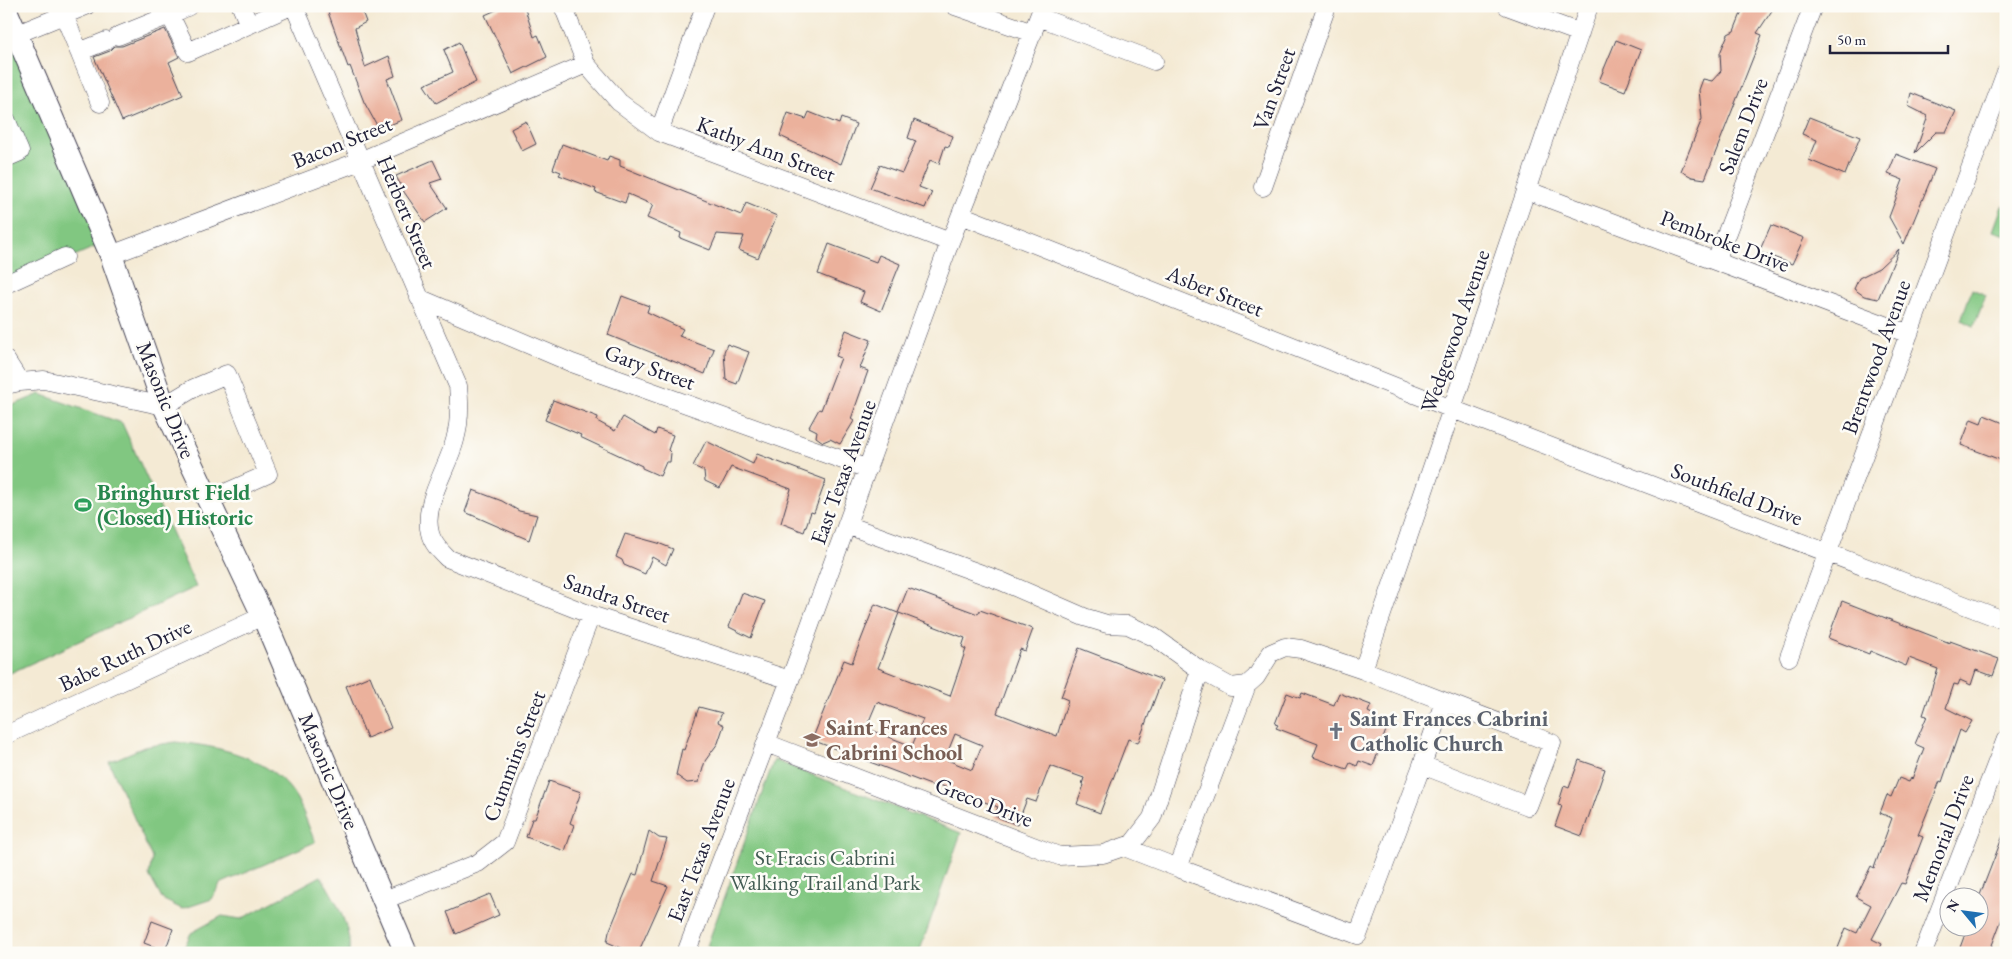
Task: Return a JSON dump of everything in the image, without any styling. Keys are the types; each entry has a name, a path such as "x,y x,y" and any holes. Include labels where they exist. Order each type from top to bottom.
{"main road":[{"name":"Masonic Drive","path":"6,10 110,256 164,406 263,616 406,953"}],"street":[{"path":"17,34 56,14 86,6"},
{"path":"79,52 189,6"},
{"path":"241,6 250,25"},
{"path":"170,15 188,52 293,6"},
{"name":"Herbert Street","path":"293,6 458,386 460,416 455,442 429,510 429,532 435,545"},
{"name":"Kathy Ann Street","path":"563,6 586,64 619,102 659,132 950,242"},
{"path":"659,132 705,6"},
{"path":"955,6 1039,19 1154,61"},
{"name":"Van Street","path":"1263,187 1327,6"},
{"path":"1507,6 1580,33"},
{"name":"Wedgewood Avenue","path":"1363,670 1589,6"},
{"name":"Salem Drive","path":"1716,261 1813,6"},
{"path":"56,14 79,52 100,103"},
{"name":"East Texas Avenue","path":"686,953 790,680 950,242 1039,19"},
{"name":"Bacon Street","path":"110,256 360,161 586,64"},
{"name":"Brentwood Avenue","path":"1788,657 2006,72"},
{"path":"6,118 20,152 6,158"},
{"name":"Pembroke Drive","path":"1526,190 1909,334"},
{"name":"Asber Street","path":"961,215 1452,409"},
{"path":"6,284 64,257"},
{"name":"Gary Street","path":"419,298 572,363 868,469"},
{"path":"6,360 13,384 44,380 164,406 194,388 227,374 268,474 209,500"},
{"name":"Southfield Drive","path":"1452,409 2006,621"},
{"path":"847,526 1001,581 1084,616 1107,624 1128,625 1154,637 1200,670 1232,687 1247,685"},
{"name":"Sandra Street","path":"435,545 447,558 591,615 790,680"},
{"name":"Cummins Street","path":"384,900 478,863 505,842 591,615"},
{"name":"Babe Ruth Drive","path":"6,735 263,616"},
{"path":"1178,868 1247,685 1256,677 1271,653 1285,647 1301,649 1363,670 1552,743 1528,806 1422,765"},
{"path":"1200,670 1152,818 1128,846 1178,868 1358,935 1444,702"},
{"name":"Memorial Drive","path":"1923,953 2006,738"},
{"name":"Greco Drive","path":"766,743 1059,856 1103,854 1128,846"}],"green space":[{"path":"6,23 104,243 6,286"},
{"path":"2002,206 2006,207 2006,235 1993,231"},
{"path":"1972,289 1986,295 1974,326 1961,320"},
{"name":"Bringhurst Field (Closed) Historic","path":"40,394 122,423 196,587 6,675 6,408"},
{"path":"175,742 209,747 243,756 274,773 287,785 297,799 315,842 220,884 212,899 182,909 162,899 149,875 152,858 109,762 144,747"},
{"name":"St Fracis Cabrini Walking Trail and Park","path":"774,760 961,833 919,953 723,953 707,946"},
{"path":"321,876 345,923 348,933 349,953 186,953 184,948 191,933 222,916 241,919"}],"building":[{"path":"338,6 360,6 366,22 355,28 365,67 389,56 395,76 387,79 402,120 379,129 364,102 350,66 348,67 328,12"},
{"path":"505,6 524,6 534,37 538,35 547,57 513,74 485,15"},
{"path":"1744,6 1775,6 1757,33 1762,35 1705,179 1692,177 1681,171 1702,119 1699,90 1703,79 1712,81 1721,71 1720,53 1728,34 1734,31"},
{"path":"165,29 179,57 169,62 183,95 122,121 94,57 110,51 115,46 122,46"},
{"path":"1616,40 1641,50 1625,91 1599,81"},
{"path":"459,42 476,82 436,103 424,85 453,72 444,50"},
{"path":"1911,93 1956,111 1946,132 1936,132 1915,153 1928,116 1908,106"},
{"path":"809,112 839,124 841,118 856,124 841,164 780,136 788,113 806,119"},
{"path":"1809,117 1860,137 1845,175 1809,160 1817,140 1802,134"},
{"path":"914,120 953,136 949,147 945,146 939,164 930,160 919,187 932,192 925,208 870,188 880,165 902,173 916,141 908,138"},
{"path":"526,121 536,144 522,151 511,129"},
{"path":"562,144 607,161 609,156 620,160 620,166 741,215 746,203 777,216 758,258 739,250 744,236 717,234 710,250 680,238 681,233 647,218 653,205 628,194 625,203 595,192 596,189 559,175 561,172 553,169"},
{"path":"1896,154 1935,169 1904,244 1889,217 1903,180 1888,174"},
{"path":"433,160 442,179 430,183 447,208 425,222 404,192 396,176"},
{"path":"1771,225 1804,238 1792,264 1759,252"},
{"path":"829,244 876,262 879,255 900,264 881,311 860,302 864,292 818,274"},
{"path":"1899,249 1878,299 1864,296 1854,289 1859,278 1879,268"},
{"path":"622,296 649,306 647,312 683,329 679,336 714,349 705,374 608,335"},
{"path":"846,330 871,340 860,368 868,371 851,419 854,421 840,444 830,439 823,442 816,437 817,431 809,427 819,409 821,410 841,358 836,356"},
{"path":"727,344 749,352 737,384 726,380 724,352"},
{"path":"553,400 598,417 597,421 615,431 623,417 655,435 657,429 673,435 668,450 671,453 670,462 666,462 660,476 580,437 581,435 545,420"},
{"path":"1984,415 2006,424 2006,462 1961,445 1971,419 1981,423"},
{"path":"706,441 753,464 757,454 826,480 814,513 811,512 804,532 781,523 791,489 731,467 720,488 705,481 704,471 693,466"},
{"path":"473,490 502,501 519,511 537,515 529,540 465,512"},
{"path":"625,534 673,549 666,565 652,557 645,574 624,565 622,560 616,557"},
{"path":"908,588 978,614 980,610 1033,629 1025,651 1020,649 997,713 1057,736 1068,700 1061,697 1079,648 1162,680 1138,743 1128,739 1100,813 1077,804 1084,785 1082,784 1084,778 1050,766 1036,802 1027,799 1017,825 995,816 998,807 934,783 933,786 812,740 844,660 852,663 875,604 898,613","holes":["899,613 965,638 962,647 966,649 950,696 878,668","877,702 923,719 912,746 866,728","955,734 982,745 972,770 945,759"]},
{"path":"742,593 765,601 751,638 729,627"},
{"path":"1842,601 1950,643 1950,641 1999,659 1993,676 1976,670 1971,685 1960,680 1958,685 1954,684 1946,708 1972,721 1965,733 1960,730 1942,782 1940,781 1918,835 1923,837 1905,884 1901,883 1872,939 1882,944 1878,953 1836,953 1846,928 1857,933 1871,905 1856,897 1871,866 1874,868 1892,818 1880,813 1887,795 1891,797 1899,778 1909,782 1912,779 1924,748 1915,744 1927,716 1923,715 1938,669 1909,658 1906,666 1870,651 1869,654 1828,638"},
{"path":"370,676 391,728 367,738 346,686"},
{"name":"Saint Frances Cabrini Catholic Church","path":"1287,693 1300,698 1302,693 1334,705 1339,693 1371,705 1368,712 1376,716 1375,721 1388,725 1373,766 1359,761 1357,766 1350,763 1347,769 1313,757 1318,744 1276,728 1278,725 1275,724"},
{"path":"699,707 722,713 718,722 724,725 718,743 705,761 699,782 687,783 676,775 682,749 684,750"},
{"path":"1579,760 1605,769 1582,836 1555,826 1562,806 1558,805 1564,786 1569,788"},
{"path":"549,781 581,792 570,823 574,825 565,851 526,837"},
{"path":"649,831 659,838 667,839 653,881 668,886 638,953 633,953 607,942 609,932 633,874 637,875"},
{"path":"2004,833 2006,908 1989,953 1958,953 1964,936 1990,936 1990,886 1983,886"},
{"path":"490,894 499,915 456,934 447,912"},
{"path":"152,921 173,929 165,951 144,943"}],"place":[{"name":"Bringhurst Field (Closed) Historic","path":"83,505"},
{"name":"Saint Frances Cabrini Catholic Church","path":"1336,731"},
{"name":"Saint Frances Cabrini School","path":"812,740"}]}
